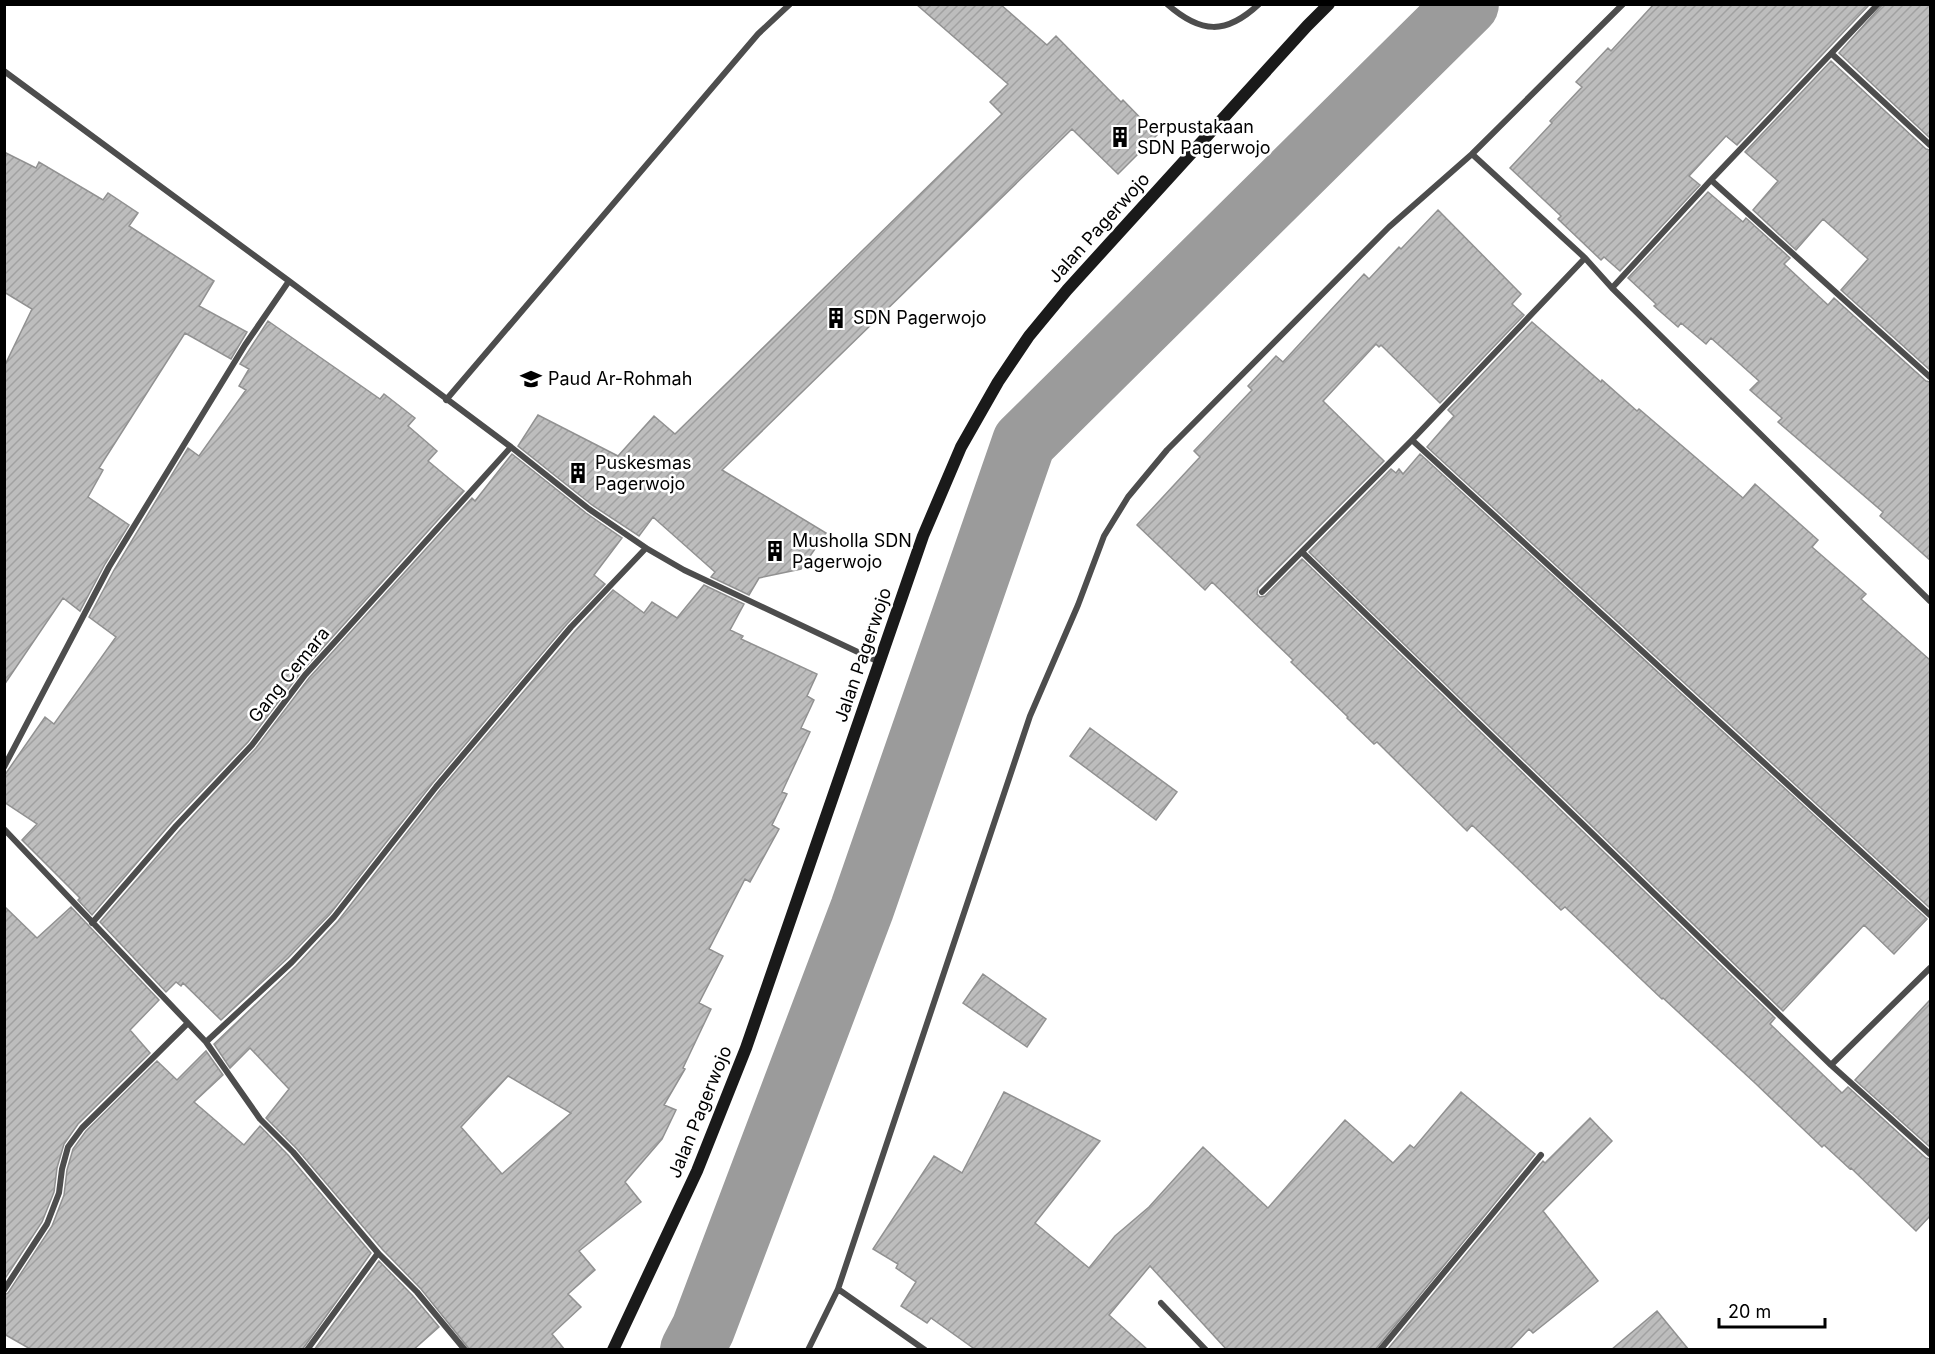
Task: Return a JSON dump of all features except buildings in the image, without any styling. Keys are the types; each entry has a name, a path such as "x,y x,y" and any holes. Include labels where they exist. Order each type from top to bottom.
{"main road":[{"name":"Jalan Pagerwojo","path":"1307,26 1314,4"},
{"name":"Jalan Pagerwojo","path":"613,1350 697,1171 746,1048 923,536 961,447 998,382 1029,336 1067,290 1329,4"}],"street":[{"path":"446,400 758,34 790,4"},
{"path":"1167,4 1181,17 1200,26 1217,28 1243,19 1259,4"},
{"path":"808,1350 838,1289 1030,716 1078,605 1104,536 1128,497 1167,450 1389,227 1472,154 1623,4"},
{"path":"1612,288 1878,4"},
{"path":"1832,54 1930,145"},
{"path":"4,71 511,447 589,509 646,548 684,570 879,662"},
{"path":"1472,154 1585,258 1612,288 1930,601"},
{"path":"1711,180 1930,377"},
{"path":"1262,592 1412,440 1585,258"},
{"path":"4,766 110,567 245,345 289,281"},
{"path":"1412,440 1930,915"},
{"name":"Gang Cemara","path":"92,923 176,826 252,745 305,675 511,447"},
{"path":"206,1042 292,962 334,917 436,787 571,627 646,548"},
{"path":"1302,552 1831,1065 1930,1154"},
{"path":"4,829 206,1042 260,1119 293,1152 378,1253 417,1292 465,1350"},
{"path":"1831,1065 1930,968"},
{"path":"4,1290 46,1224 59,1193 68,1147 82,1128 187,1024"},
{"path":"1380,1350 1541,1155"},
{"path":"307,1350 378,1253"},
{"path":"838,1289 925,1350"},
{"path":"1161,1303 1206,1350"}],"waterway":[{"path":"692,1350 703,1329 862,909 1024,442 1467,4"}],"place":[{"name":"Perpustakaan SDN Pagerwojo","path":"1120,137"},
{"name":"SDN Pagerwojo","path":"836,318"},
{"name":"Paud Ar-Rohmah","path":"531,379"},
{"name":"Puskesmas Pagerwojo","path":"578,473"},
{"name":"Musholla SDN Pagerwojo","path":"775,551"}]}
